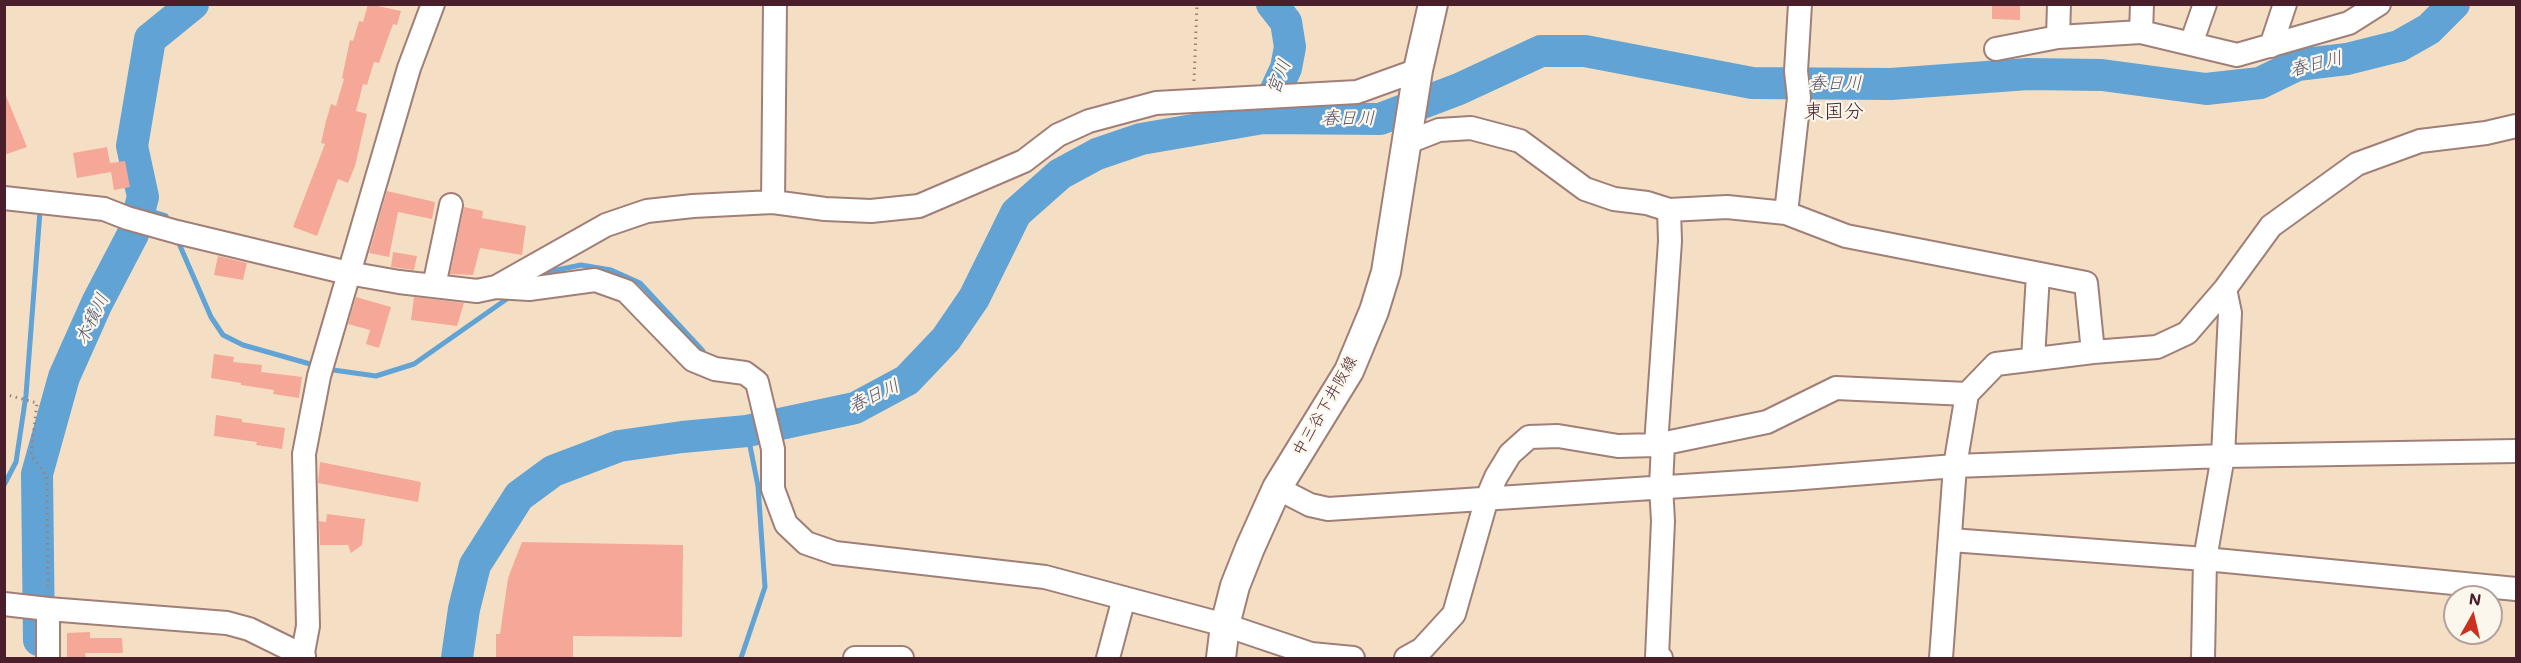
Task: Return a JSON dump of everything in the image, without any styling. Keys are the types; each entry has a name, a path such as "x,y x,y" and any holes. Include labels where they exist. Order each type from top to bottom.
{"main road":[{"name":"中三谷下井阪線","path":"1221,658 1225,625 1246,557 1277,488 1349,371 1374,311 1386,272 1416,77 1433,4"}],"street":[{"path":"14,605 227,623 249,629 303,657 308,626 304,454 321,367 409,68 433,4"},
{"path":"773,202 775,4"},
{"path":"1786,213 1799,98 1796,70 1800,4"},
{"path":"2058,37 2059,4"},
{"path":"2141,32 2142,4"},
{"path":"2191,44 2205,4"},
{"path":"2271,45 2285,4"},
{"path":"1996,49 2058,37 2141,32 2237,55 2349,23 2379,4"},
{"path":"496,287 606,225 647,211 773,202 825,209 871,211 919,206 1024,161 1058,135 1089,121 1156,103 1284,98 1357,92 1416,77"},
{"path":"1941,658 1955,466 1967,394 1996,364 2157,347 2187,333 2225,289 2271,226 2357,164 2420,141 2486,133 2517,126"},
{"path":"1407,140 1439,130 1471,128 1520,141 1585,189 1614,199 1647,203 1669,210 1727,207 1786,213 1846,236 2086,283 2093,352"},
{"path":"4,198 104,209 177,232 348,273 434,286 477,291 496,287 529,289 595,280 626,291 693,360 715,369 745,373 757,382 773,450 774,489 786,525 806,543 835,553 1045,577 1225,625 1311,654 1353,658"},
{"path":"434,286 451,205"},
{"path":"1658,658 1663,521 1659,445 1670,242 1669,210"},
{"path":"2033,359 2038,274"},
{"path":"2203,658 2205,559 2223,456 2230,313 2225,289"},
{"path":"1406,658 1422,649 1454,614 1487,498 1510,454 1529,437 1558,436 1618,446 1659,445 1767,422 1836,388 1967,394"},
{"path":"1277,488 1310,505 1328,509 1955,466 2223,456 2517,451"},
{"path":"1951,540 2205,559 2517,589"},
{"path":"1108,658 1124,598"},
{"path":"48,609 48,658"},
{"path":"855,658 902,658"}],"path":[{"path":"1197,4 1193,66 1197,100"},
{"path":"4,394 37,404 31,455 47,476 48,609"}],"building":[{"path":"368,4 401,11 397,25 393,24 379,63 374,62 367,85 363,84 356,111 367,114 355,166 348,183 338,179 317,236 293,227 325,144 321,143 326,121 331,104 336,106 344,79 342,78 350,40 353,41 359,21 363,22"},
{"path":"1992,4 2020,4 2020,20 1992,19"},
{"path":"4,91 27,147 4,155"},
{"path":"107,147 110,163 125,161 130,187 114,190 111,172 77,178 73,153"},
{"path":"387,191 435,202 432,219 398,212 389,257 369,253"},
{"path":"464,207 483,211 482,218 526,226 522,255 480,248 473,275 450,274"},
{"path":"393,252 417,256 414,270 391,267"},
{"path":"218,256 247,263 243,280 214,275"},
{"path":"356,297 391,307 379,348 366,344 370,330 348,324"},
{"path":"414,297 464,303 457,326 411,320"},
{"path":"214,354 234,357 233,362 262,365 261,372 302,377 299,398 273,394 274,390 211,378"},
{"path":"216,415 242,419 242,422 285,428 282,449 256,445 257,442 214,436"},
{"path":"320,462 421,482 418,502 318,483"},
{"path":"327,514 365,519 362,545 351,553 348,545 320,545 319,521 326,522"},
{"path":"522,542 683,545 682,637 573,636 573,658 496,658 496,634 500,634 508,578"},
{"path":"90,632 90,638 122,638 123,653 85,653 86,658 67,658 67,633"}],"waterway":[{"name":"木積川","path":"39,640 37,474 64,377 97,303 133,234 143,197 132,146 150,39 193,4"},
{"name":"宮川","path":"1263,118 1286,68 1290,47 1286,22 1272,4"},
{"name":"春日川","path":"457,658 464,609 475,565 519,496 553,471 619,446 747,431 855,408 907,380 946,339 974,298 1016,213 1060,174 1097,154 1141,139 1263,118 1380,119 1459,89 1541,51 1585,51 1752,83 1891,84 2028,74 2102,75 2206,89 2260,83 2297,65 2347,59 2399,46 2429,29 2454,4"},
{"path":"140,208 166,216 169,222"},
{"path":"4,485 16,462 26,395 40,211"},
{"path":"177,239 211,317 223,335 243,345 317,366"},
{"path":"536,279 547,272 581,265 611,270 640,283 703,351"},
{"path":"326,369 376,376 414,364 511,296"},
{"path":"741,658 765,587 758,486 747,431"}],"district":[{"name":"東国分","path":"1834,112"}]}
